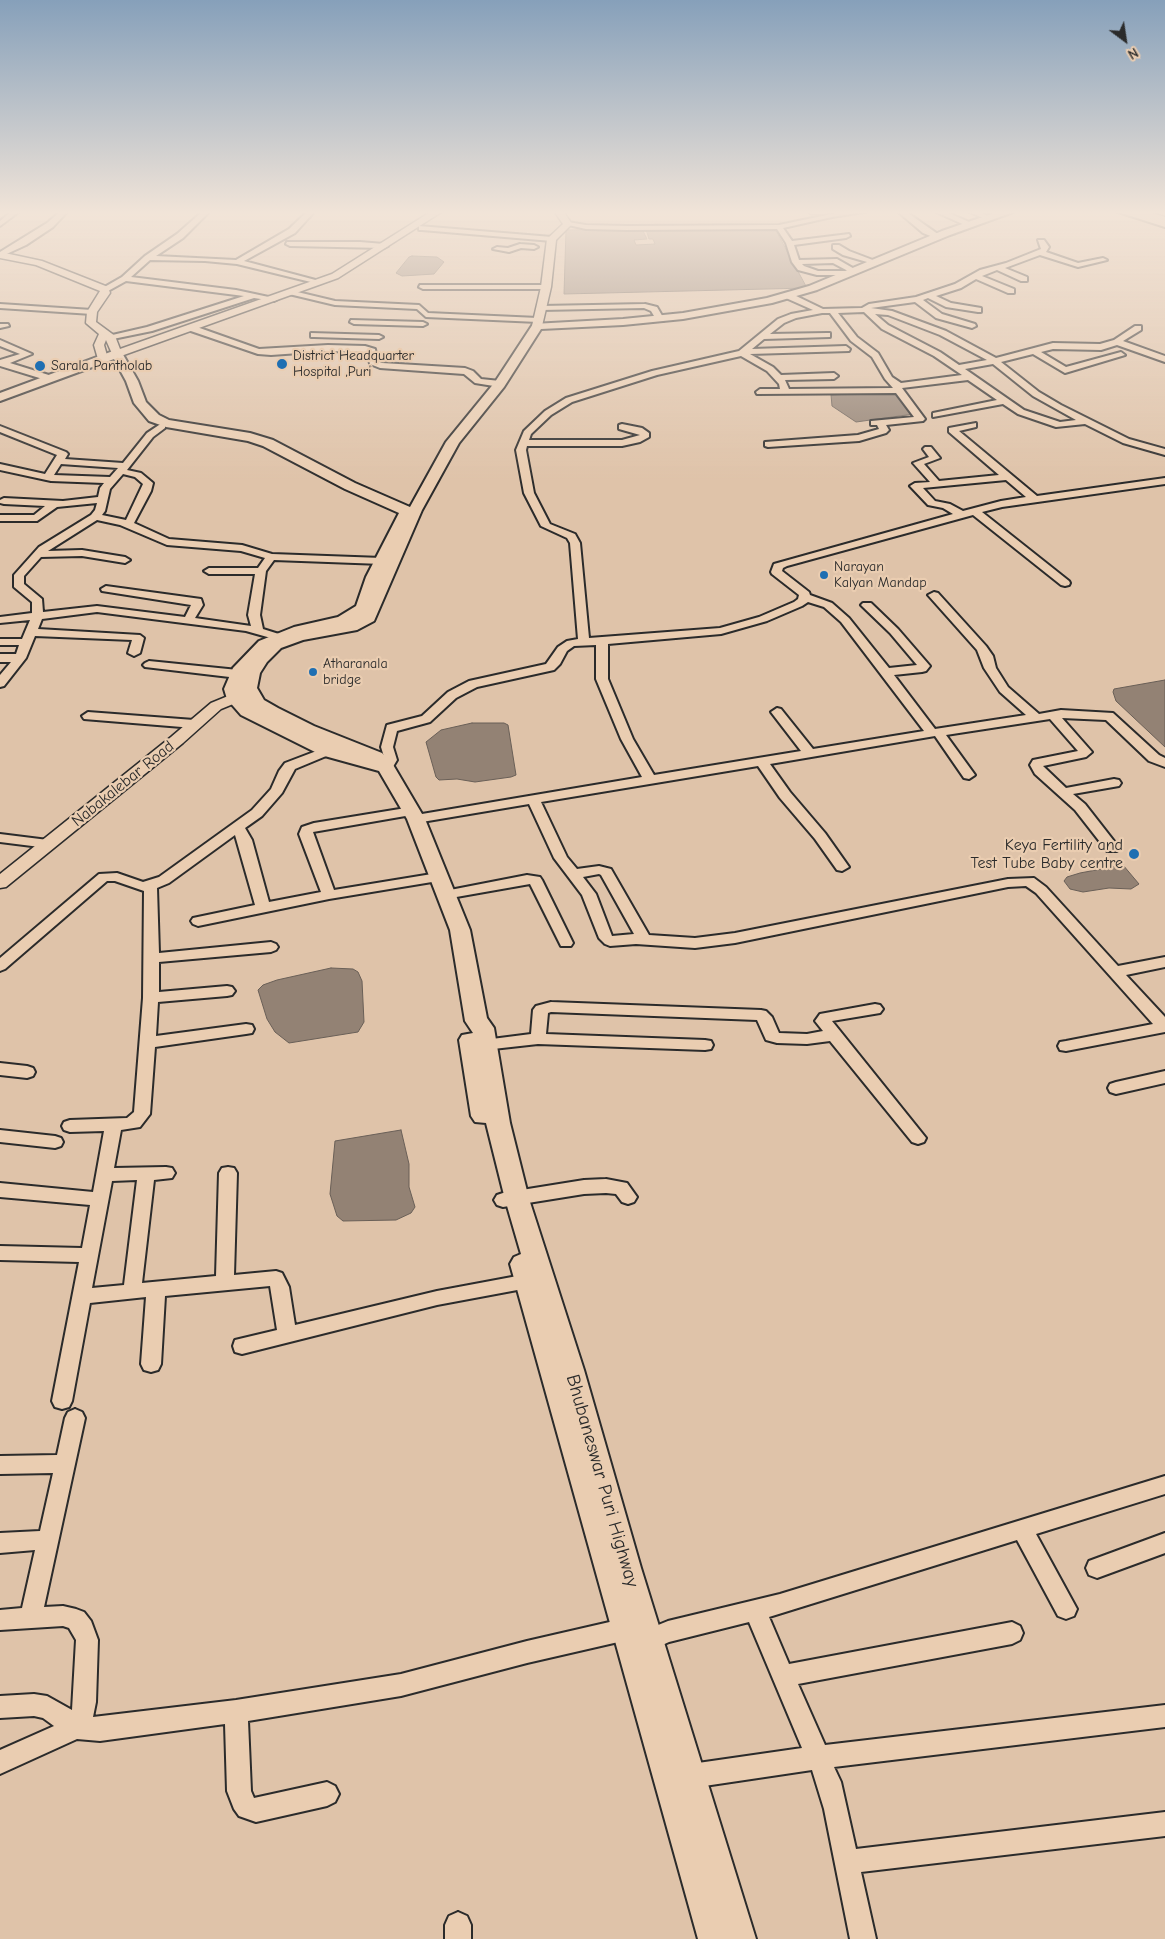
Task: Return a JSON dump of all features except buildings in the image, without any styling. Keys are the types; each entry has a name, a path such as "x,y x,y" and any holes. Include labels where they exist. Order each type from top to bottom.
{"highway":[{"path":"362,616 363,608 382,561 453,442 500,384 538,323 597,324 660,319 772,301"},
{"path":"0,403 118,357 132,381 140,403 154,418 166,423 227,436 262,447 369,501 410,514"},
{"path":"0,397 49,378 104,362"},
{"path":"104,362 122,384 131,406 139,416 162,426 210,432"},
{"path":"243,699 252,673 275,645 301,635 351,627 362,616 410,514"},
{"path":"362,616 300,630 278,637 265,644 238,674 233,689 243,699 266,715 303,733 381,762"},
{"path":"303,733 327,751 365,763 381,762"},
{"name":"Bhubaneswar Puri Highway","path":"381,762 414,815 460,930 480,1033 469,1030 475,1078 510,1199 570,1370 618,1570"},
{"name":"Bhubaneswar Puri Highway","path":"510,1199 528,1280 638,1634 698,1843 738,1939"},
{"name":"Bhubaneswar Puri Highway","path":"638,1634 691,1776 698,1843 716,1939"}],"main road":[{"path":"99,301 92,312 91,323 107,335 118,357 272,301"},
{"path":"195,329 267,301"},
{"path":"538,323 543,301"},
{"path":"104,362 99,345 107,335"},
{"name":"Nabakalebar Road","path":"0,884 170,746 216,706 243,699"}],"street":[{"path":"107,335 149,329 235,301"},
{"path":"327,301 367,306 419,308 426,315 538,323"},
{"path":"801,301 820,310 866,310 900,316 916,325 952,337 994,361 1045,400 1126,441 1165,452"},
{"path":"866,310 866,307 897,301"},
{"path":"920,301 940,316 972,326"},
{"path":"942,301 949,305 978,310"},
{"path":"0,306 92,312"},
{"path":"344,336 367,306"},
{"path":"541,308 645,306 654,310 660,319"},
{"path":"744,352 787,319 820,310"},
{"path":"866,310 893,332 929,350 1003,402 1036,419 1059,425 1085,421"},
{"path":"768,444 859,438 883,431 877,422 920,419 899,388 889,380 876,355 854,339 832,311"},
{"path":"354,322 423,324"},
{"path":"956,368 994,361 1058,345 1097,348 1117,342 1138,328"},
{"path":"195,329 264,352 328,348 370,350 373,352 373,362 380,365 465,371 478,381 500,384"},
{"path":"762,337 826,334"},
{"path":"314,335 379,337"},
{"path":"1117,342 1165,359"},
{"path":"0,343 28,354 0,363"},
{"path":"584,641 574,539 566,533 550,529 543,522 529,493 521,450 527,433 535,424 569,400 655,373 744,352 846,349"},
{"path":"1034,351 1065,370 1121,355"},
{"path":"744,352 761,362 779,378 785,392"},
{"path":"0,363 49,378"},
{"path":"779,378 834,376"},
{"path":"760,392 844,392 899,388 969,377"},
{"path":"936,415 1003,402"},
{"path":"973,425 952,430 1034,499"},
{"path":"0,683 20,658 37,616 38,602 18,585 23,568 38,554 96,517 100,511 105,488 124,468 150,435 162,426"},
{"path":"523,443 622,443 637,440 646,435 639,430 622,427"},
{"path":"0,429 61,453 62,456 48,477"},
{"path":"928,449 935,458 918,463 937,484"},
{"path":"59,461 124,468 138,474 148,483 129,524"},
{"path":"0,467 48,477 111,480"},
{"path":"960,514 946,506 932,503 916,486 1008,477"},
{"path":"969,775 855,632 828,605 806,597 800,589 779,575 776,569 778,566 960,514 1034,499 1165,480"},
{"path":"4,501 54,504 101,500"},
{"path":"0,518 37,518 54,504"},
{"path":"974,511 1065,583"},
{"path":"96,517 129,524 167,542 242,548 271,557 382,561"},
{"path":"38,554 82,553 125,560"},
{"path":"258,630 254,615 261,571 271,557"},
{"path":"209,572 261,571"},
{"path":"106,589 197,601 197,605 188,621"},
{"path":"934,595 982,648 987,656 990,668 1004,689 1035,717"},
{"path":"381,762 391,760 387,747 391,728 426,720 452,695 473,684 550,667 566,646 584,641 668,637 722,631 763,619 798,604 806,597"},
{"path":"867,605 894,631 924,666 922,668 887,672"},
{"path":"0,620 97,609 258,630 278,637"},
{"path":"0,642 73,632 108,637 136,637 138,641 134,653"},
{"path":"602,640 600,672 602,679 627,739 650,780"},
{"path":"0,658 20,658"},
{"path":"149,665 238,674"},
{"path":"777,712 809,753"},
{"path":"1053,715 1086,752 1036,765 1040,772 1080,807 1112,848"},
{"path":"329,895 306,834 307,830 314,827 533,799 1053,715 1109,716 1154,758 1165,763"},
{"path":"88,716 197,721"},
{"path":"0,966 104,877 117,877 141,886 150,886 164,880 238,828 269,801 290,766 327,751"},
{"path":"761,761 785,795 820,836 842,868"},
{"path":"1063,792 1114,783"},
{"path":"533,799 556,849 589,894 608,940 614,942 643,940 695,943 735,938 896,907 1008,882 1029,881 1041,890 1165,1027"},
{"path":"238,828 245,840 263,908"},
{"path":"0,838 48,844"},
{"path":"574,874 599,870 609,874 640,930 643,940"},
{"path":"198,921 329,895 527,879 535,880 566,943"},
{"path":"70,1126 134,1122 142,1114 149,1042 152,958 152,903 150,886"},
{"path":"152,958 271,947"},
{"path":"1114,972 1165,962"},
{"path":"150,998 227,992"},
{"path":"538,1039 541,1010 551,1007 761,1015 767,1021 772,1036 777,1038 807,1038 833,1035"},
{"path":"876,1009 825,1018 823,1021 918,1138"},
{"path":"1066,1046 1165,1027"},
{"path":"149,1042 246,1029"},
{"path":"480,1033 538,1039 706,1045"},
{"path":"0,1069 26,1072"},
{"path":"1116,1088 1165,1077"},
{"path":"62,1401 98,1199 114,1124"},
{"path":"0,1136 55,1142"},
{"path":"104,1175 166,1173"},
{"path":"226,1282 228,1173"},
{"path":"132,1291 146,1174"},
{"path":"510,1199 584,1187 606,1186 621,1188 628,1197"},
{"path":"0,1190 98,1199"},
{"path":"0,1253 89,1255"},
{"path":"81,1296 276,1278 280,1287 287,1336"},
{"path":"242,1346 437,1298 528,1280"},
{"path":"151,1364 156,1289"},
{"path":"31,1618 75,1418"},
{"path":"0,1465 66,1464"},
{"path":"0,1707 34,1705 47,1707 76,1727 100,1729 402,1685 527,1652 638,1634 668,1632 755,1611 1165,1485"},
{"path":"1023,1530 1066,1609"},
{"path":"0,1543 48,1540"},
{"path":"1097,1568 1165,1543"},
{"path":"755,1611 819,1757 836,1809 863,1939"},
{"path":"0,1620 63,1616 76,1619 83,1628 87,1640 85,1702 82,1716 76,1727 0,1762"},
{"path":"784,1676 1012,1634"},
{"path":"236,1710 239,1791 242,1802 247,1808 256,1810 327,1794"},
{"path":"691,1776 819,1757 1165,1716"},
{"path":"847,1862 1165,1824"}],"shaded area":[{"path":"905,391 921,413 856,422 832,406 831,395"},
{"path":"1165,680 1165,747 1116,701 1113,692 1114,689"},
{"path":"472,723 504,723 508,725 516,775 475,782 457,779 439,780 436,777 426,742 441,730"},
{"path":"1123,865 1139,884 1131,889 1109,888 1083,892 1070,889 1064,881 1067,877 1080,873"},
{"path":"331,968 353,969 358,972 362,981 364,1022 358,1032 289,1043 275,1032 267,1019 258,990 263,985 277,980"},
{"path":"401,1130 409,1164 409,1187 415,1207 411,1213 396,1220 343,1221 337,1216 330,1194 335,1141"}],"place":[{"name":"District Headquarter Hospital ,Puri","path":"282,364"},
{"name":"Sarala Pantholab","path":"40,366"},
{"name":"Narayan Kalyan Mandap","path":"824,575"},
{"name":"Atharanala bridge","path":"313,672"},
{"name":"Keya Fertility and Test Tube Baby centre","path":"1134,854"}]}
